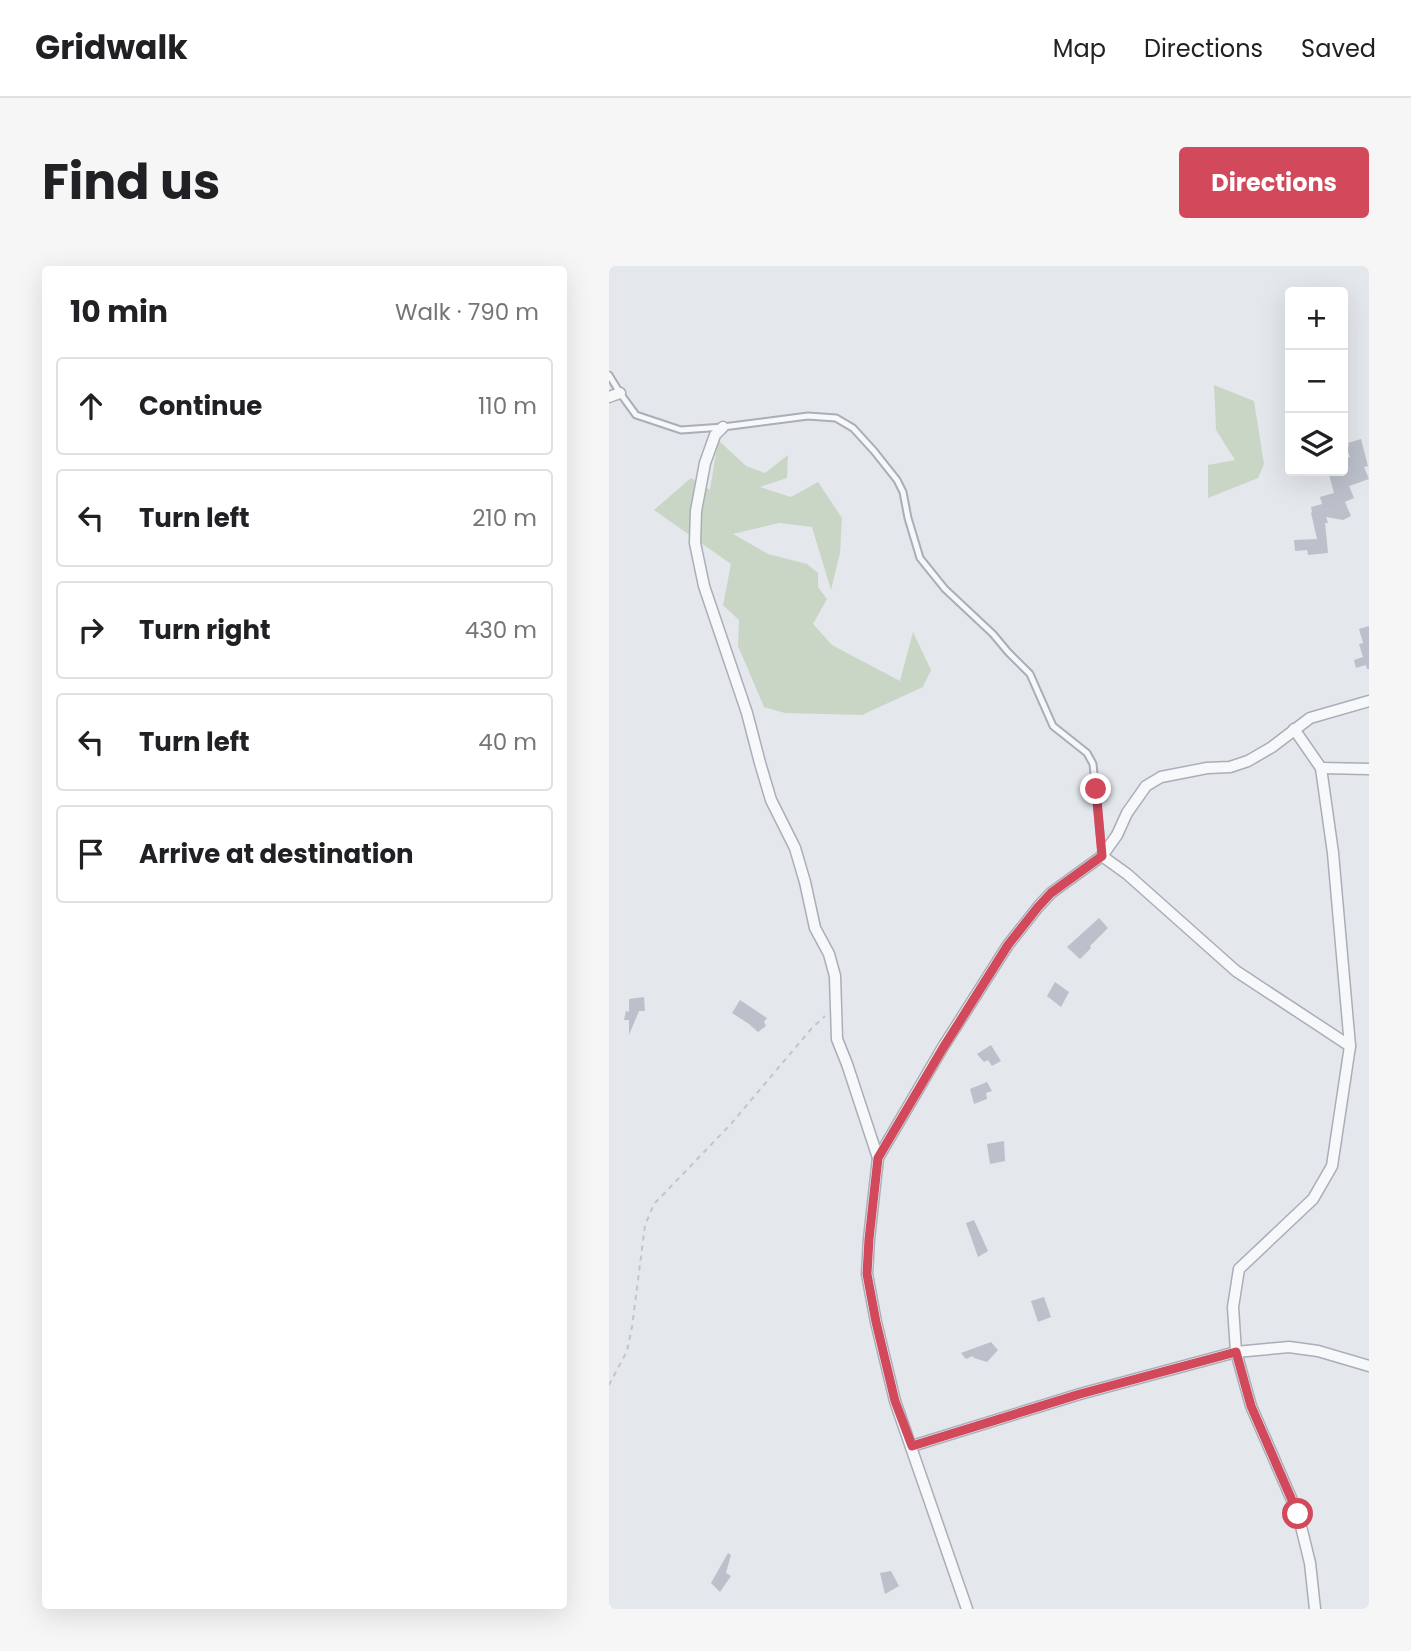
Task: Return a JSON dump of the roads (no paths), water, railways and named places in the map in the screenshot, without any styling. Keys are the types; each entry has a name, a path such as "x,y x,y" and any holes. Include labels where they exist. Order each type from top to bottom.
{"street":[{"path":"609,397 620,393"},
{"path":"723,427 715,435 705,463 696,511 695,543 704,586 747,713 771,800 795,848 815,928 829,954 835,976 837,1039 878,1158"},
{"path":"967,1609 895,1401 876,1322 867,1274 878,1158 1008,945 1051,893 1102,856 1146,786 1161,776 1230,767 1248,761 1272,747 1310,718 1369,701"},
{"path":"1294,729 1321,768 1333,853 1350,1046 1332,1166 1313,1199 1239,1269 1233,1307 1236,1352 1251,1406 1298,1514 1310,1563 1315,1609"},
{"path":"1321,768 1369,769"},
{"path":"1102,856 1127,874 1236,971 1350,1046"},
{"path":"912,1446 1080,1394 1236,1352 1289,1347 1318,1351 1369,1366"}],"lane":[{"path":"609,375 636,415 681,430 808,416 836,418 853,428 889,469 903,492 920,558 945,589 993,634 1030,674 1053,726 1087,753 1093,764 1102,856"}]}
